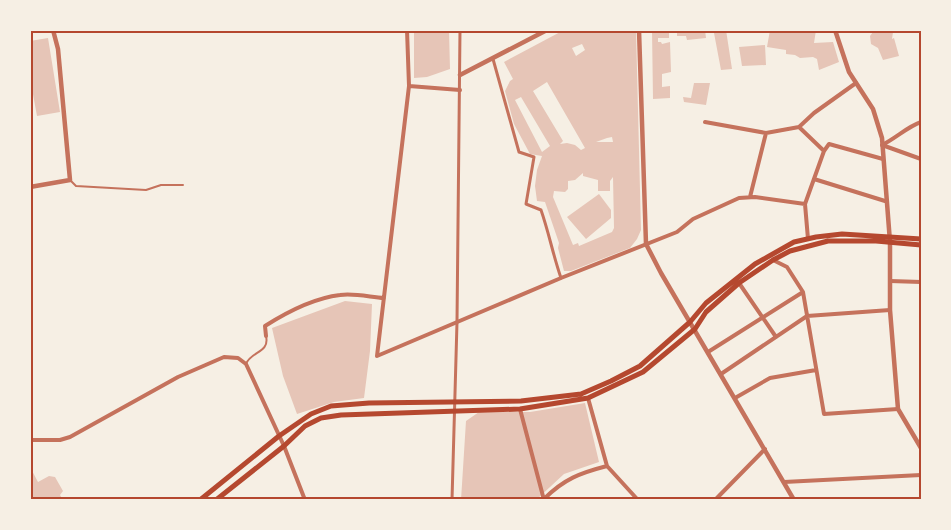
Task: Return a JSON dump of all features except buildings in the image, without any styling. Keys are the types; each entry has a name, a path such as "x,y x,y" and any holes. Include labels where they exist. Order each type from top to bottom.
{"main road":[{"path":"200,500 279,436 312,414 331,406 369,403 522,401 581,394 640,366 690,322 706,303 755,264 794,243 842,234 921,245"},
{"path":"216,500 284,446 305,426 321,418 341,415 520,409 588,398 643,372 695,329 706,312 739,283 772,260 790,251 828,241 921,239"}],"street":[{"path":"30,187 70,180 58,49 53,30"},
{"path":"407,30 409,86 377,356 677,232 693,219 738,198 750,197 805,204"},
{"path":"452,500 457,322 460,30"},
{"path":"460,75 547,30"},
{"path":"639,30 646,244 794,500"},
{"path":"835,30 849,72 873,109 882,145 889,239 890,310 898,409 921,448"},
{"path":"493,59 519,152 534,157 526,204 540,210 552,242 551,249 561,278"},
{"path":"705,122 766,133 799,127 814,112 856,83"},
{"path":"409,86 460,90"},
{"path":"882,145 921,122"},
{"path":"799,127 824,151"},
{"path":"750,197 766,133"},
{"path":"808,239 805,204 824,151 829,144 883,159"},
{"path":"882,145 921,159"},
{"path":"814,179 885,201"},
{"path":"772,260 787,267 803,292 824,414 898,409"},
{"path":"890,281 921,282"},
{"path":"739,283 776,337"},
{"path":"708,352 803,292"},
{"path":"266,336 265,326 289,312 320,301 340,295 384,298"},
{"path":"721,374 807,316 890,310"},
{"path":"30,440 60,440 70,437 177,377 224,357 238,358 246,364 284,446 305,500"},
{"path":"735,398 770,378 816,370"},
{"path":"588,398 606,466 638,500"},
{"path":"520,409 544,500"},
{"path":"715,500 765,449"},
{"path":"544,500 557,486 581,472 606,466"},
{"path":"784,482 921,475"}],"lane":[{"path":"70,180 76,186 146,190 161,185 183,185"},
{"path":"246,364 249,358 266,346 268,342 266,336"}]}
